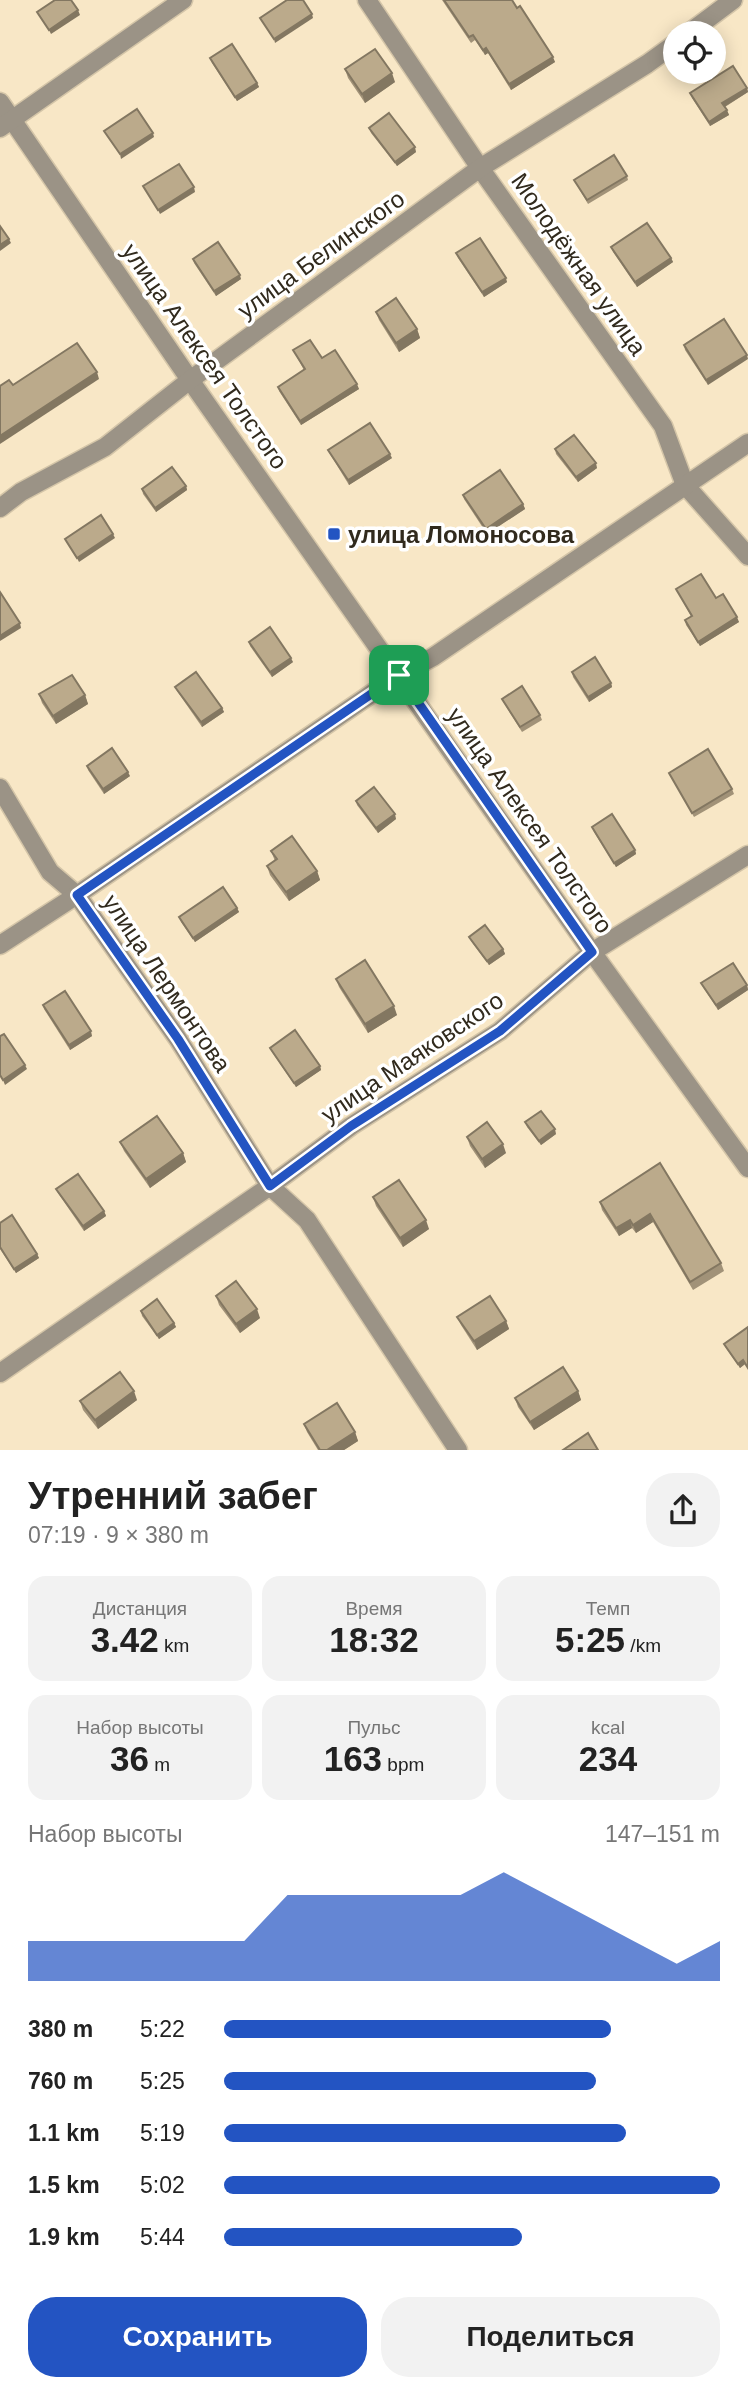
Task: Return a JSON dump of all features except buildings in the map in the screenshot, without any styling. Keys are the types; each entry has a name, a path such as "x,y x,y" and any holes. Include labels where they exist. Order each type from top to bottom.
{"street":[{"path":"6,123 183,0"},
{"name":"Молодёжная улица","path":"367,0 480,168 663,426 685,485 748,556"},
{"path":"705,21 733,0"},
{"path":"742,0 748,8"},
{"name":"улица Белинского","path":"0,508 21,492 105,447 190,380 480,168 663,52"},
{"name":"улица Алексея Толстого","path":"0,102 6,123 399,675 592,952 748,1168"},
{"path":"0,945 399,675 433,657 748,443"},
{"name":"улица Лермонтова","path":"0,788 50,872 77,895 178,1039 270,1186 307,1220 458,1450"},
{"name":"улица Маяковского","path":"0,1373 270,1186 351,1126 500,1031 592,952 748,855"}],"place":[{"name":"улица Ломоносова","path":"334,534"}],"route":[{"path":"399,675 592,952 500,1031 351,1126 270,1186 178,1039 77,895 399,675"}]}
